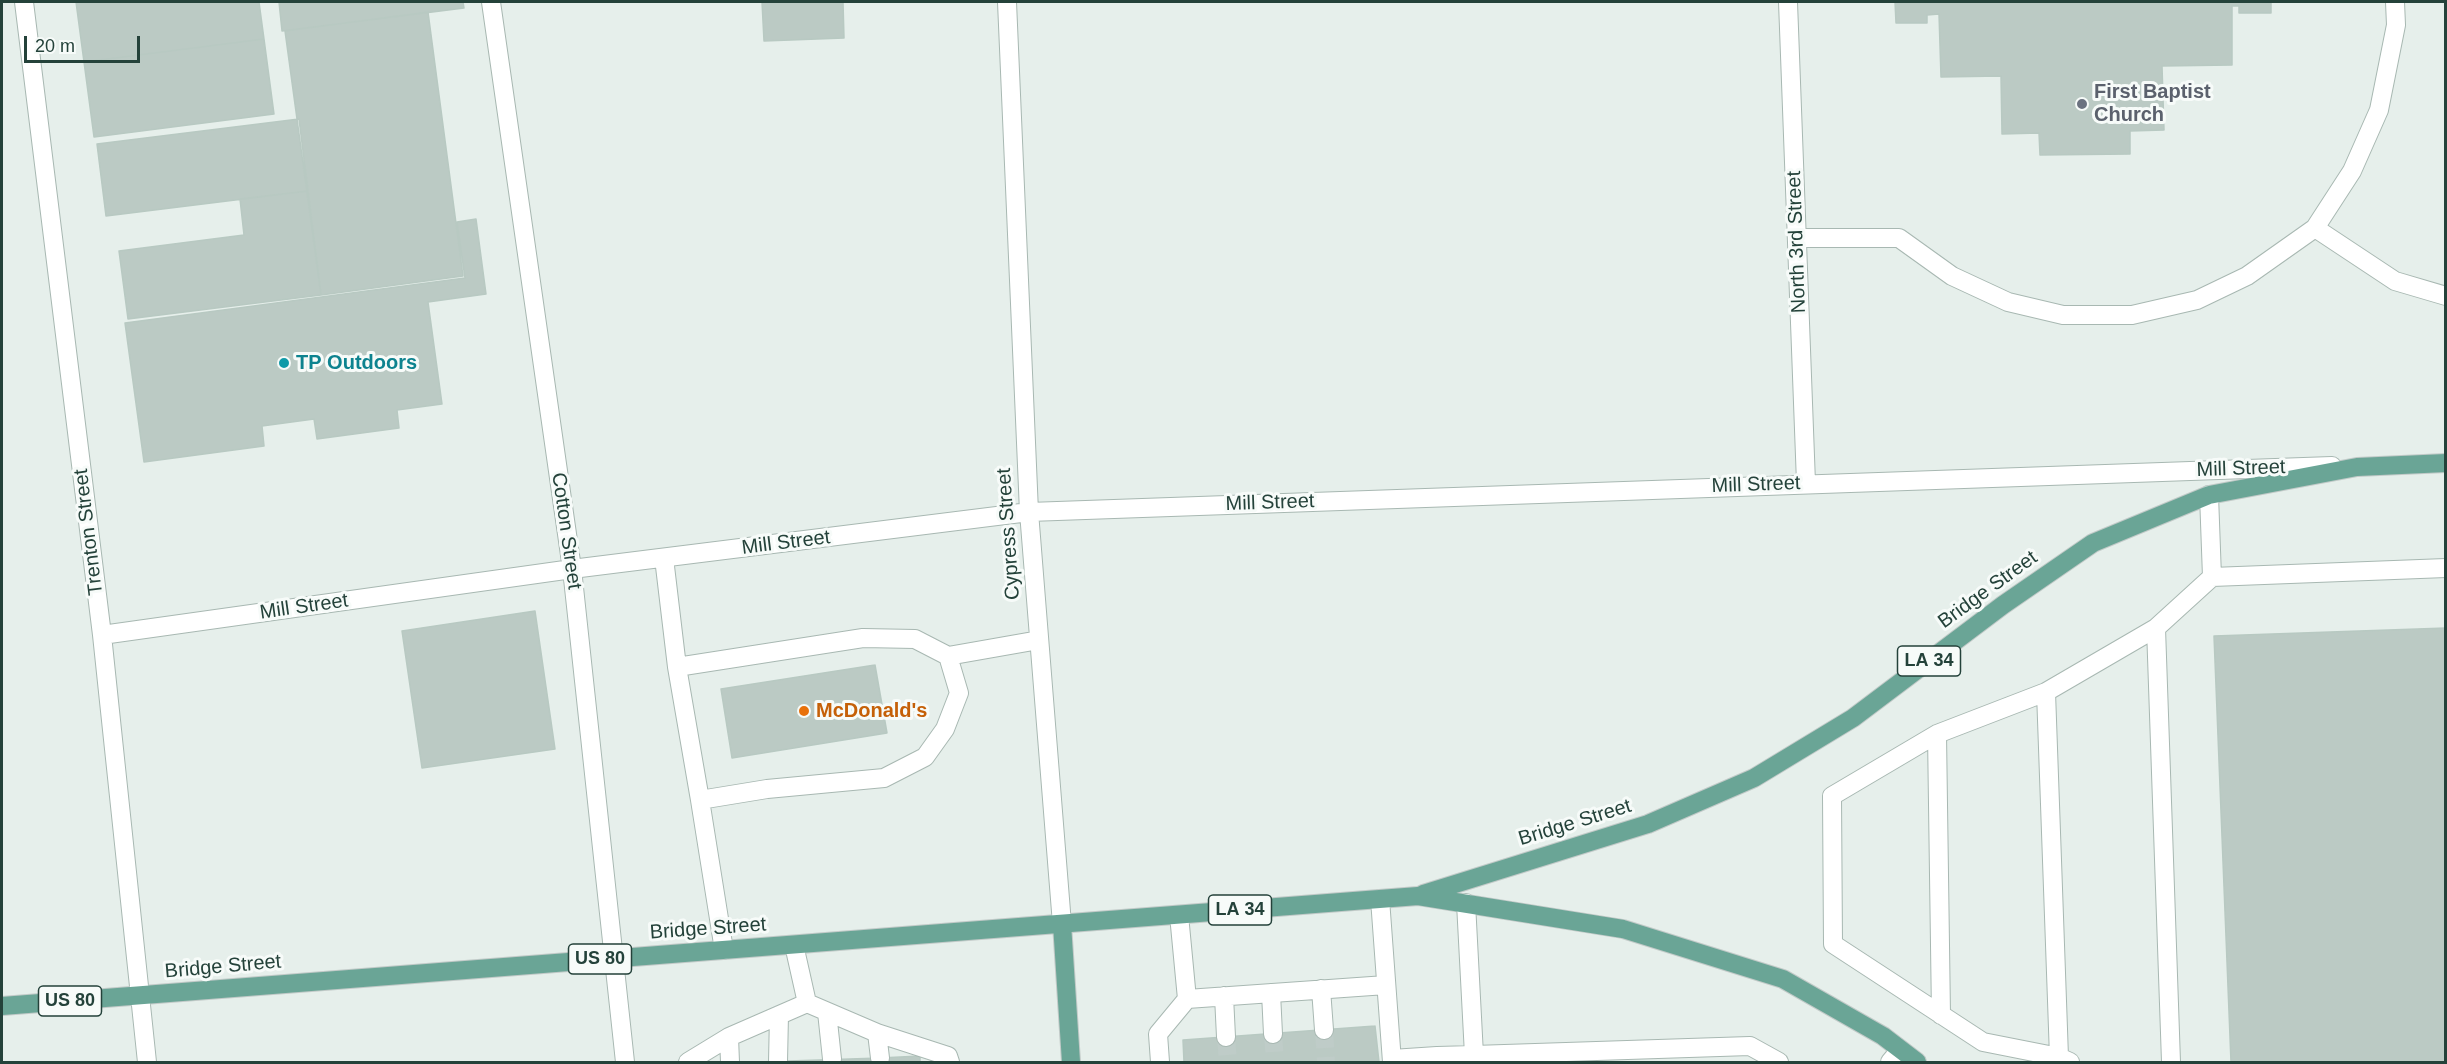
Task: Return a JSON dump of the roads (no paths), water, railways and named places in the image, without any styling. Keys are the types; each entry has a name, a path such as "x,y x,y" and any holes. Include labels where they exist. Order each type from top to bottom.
{"main road":[{"name":"Bridge Street","path":"1418,896 1648,824 1754,778 1853,718 2003,605 2093,543 2209,495 2357,467 2445,463"},
{"name":"Bridge Street","path":"2,1006 1418,896 1623,929 1783,979 1883,1036 1895,1056 1917,1062"},
{"name":"Cypress Street","path":"1062,924 1071,1062"}],"street":[{"name":"Trenton Street","path":"24,2 102,635 138,996 147,1062"},
{"name":"Cotton Street","path":"491,2 572,569 625,1062"},
{"name":"Cypress Street","path":"1007,2 1029,512 1062,924"},
{"name":"North 3rd Street","path":"1788,2 1806,483"},
{"path":"1797,238 1899,238 1952,276 2008,302 2063,315 2132,315 2197,300 2247,276 2315,228 2352,171 2379,110 2396,25 2395,2"},
{"path":"2315,228 2396,281 2445,296"},
{"name":"Mill Street","path":"102,635 572,569 1029,512 1806,483 2445,463"},
{"path":"2209,495 2212,577"},
{"path":"664,558 677,667 724,950"},
{"path":"2046,692 2065,1060 1983,1042 1833,944 1832,796 1937,734 2046,692 2156,628 2212,577 2445,568"},
{"path":"2156,628 2171,1062"},
{"path":"677,667 863,638 915,639 948,656 1039,640"},
{"path":"700,800 767,789 884,778 924,757 945,729 958,693 948,656"},
{"path":"1937,734 1941,1015"},
{"path":"1380,899 1392,1061 1474,1055 1750,1046 1779,1062"},
{"path":"1466,903 1474,1055"},
{"path":"1160,1062 1158,1034 1187,999 1179,915"},
{"path":"794,945 807,1003"},
{"path":"1187,999 1386,985"},
{"path":"1321,989 1324,1030"},
{"path":"1271,993 1273,1034"},
{"path":"1224,996 1226,1037"},
{"path":"688,1062 729,1037 807,1003 877,1034 948,1056 950,1062"},
{"path":"827,1012 832,1059"},
{"path":"778,1062 779,1016"},
{"path":"877,1034 880,1058"},
{"path":"729,1037 730,1062"}],"tunnel":[{"path":"1324,1030 1326,1062"},
{"path":"1273,1034 1275,1062"},
{"path":"1226,1037 1228,1062"}],"place":[{"name":"First Baptist Church","path":"2082,104"},
{"name":"TP Outdoors","path":"284,363"},
{"name":"McDonald's","path":"804,711"}]}
